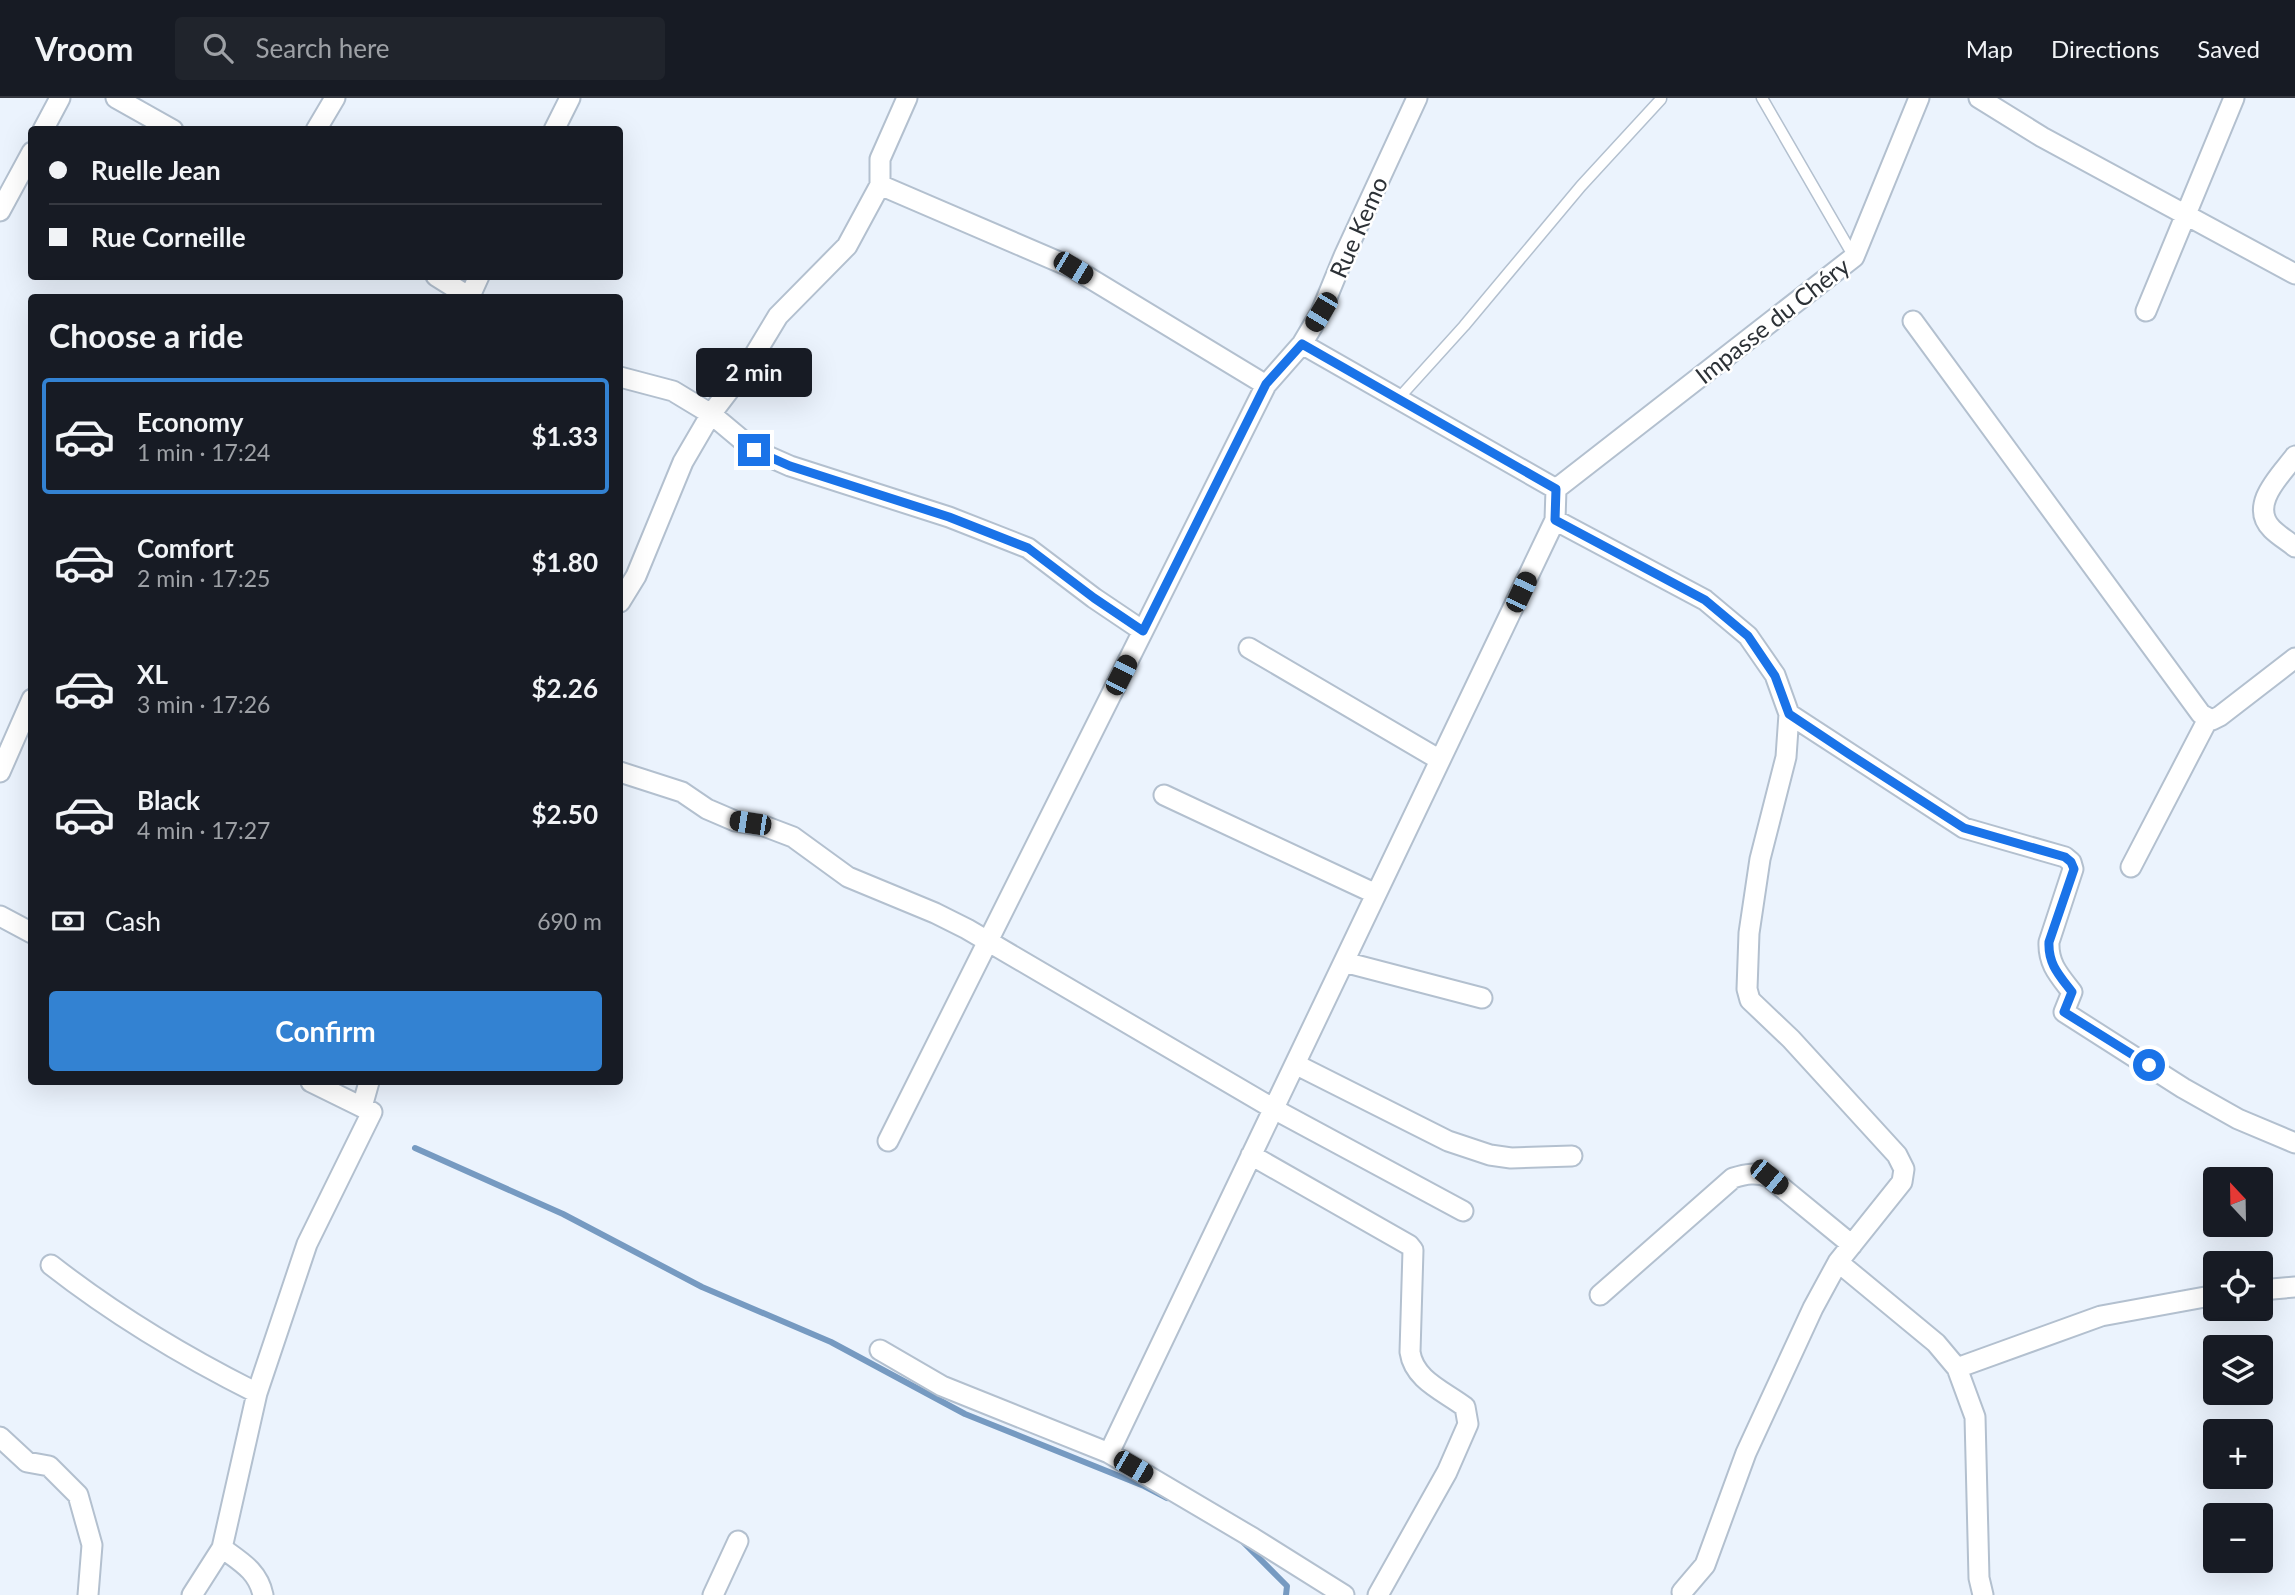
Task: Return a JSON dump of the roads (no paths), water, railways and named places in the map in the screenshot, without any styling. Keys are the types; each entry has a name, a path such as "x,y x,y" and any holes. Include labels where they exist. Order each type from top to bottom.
{"street":[{"path":"45,126 60,98"},
{"path":"116,98 166,126"},
{"path":"318,126 335,98"},
{"path":"556,126 570,98"},
{"path":"623,598 636,576 683,463 711,414 749,364 778,316 847,246 880,185 880,159 907,98"},
{"name":"Rue Kemo","path":"888,1141 1266,384 1302,344 1321,312 1416,98"},
{"name":"Impasse du Chéry","path":"1556,489 1854,257 1919,98"},
{"path":"1979,98 2042,137 2151,197 2185,212 2230,240 2295,274"},
{"path":"2146,311 2234,98"},
{"path":"0,211 28,159"},
{"path":"880,185 1073,268 1266,384"},
{"path":"442,280 465,294"},
{"path":"1913,321 2185,693 2201,714 2214,717"},
{"path":"1109,1453 1555,520 1556,489 1302,344"},
{"path":"623,378 673,391 711,414 754,450 790,466 949,517 1028,548 1085,592 1143,631"},
{"path":"2295,456 2265,495 2264,513 2270,528 2295,547"},
{"path":"1555,520 1705,600 1748,636 1775,676 1789,714 1786,757 1759,859 1749,933 1747,989 1750,1000 1791,1039 1897,1155 1904,1170 1902,1182 1838,1262 1813,1308 1746,1453 1705,1565 1682,1592"},
{"path":"1250,648 1440,761"},
{"path":"2131,867 2214,717 2295,658"},
{"path":"0,772 28,708"},
{"path":"1789,714 1964,828 2065,857 2071,862 2074,869 2049,942 2052,967 2072,992 2064,1012 2227,1113 2295,1143"},
{"path":"623,773 682,792 707,809 735,821 764,826 793,837 848,877 935,912 1274,1109 1463,1211"},
{"path":"1164,795 1376,894"},
{"path":"0,916 28,931"},
{"path":"1344,962 1482,998"},
{"path":"1295,1064 1448,1142 1490,1155 1572,1156"},
{"path":"318,1085 367,1110"},
{"path":"192,1595 222,1548 257,1393 307,1244 367,1110 369,1085"},
{"path":"1251,1155 1409,1245 1413,1250 1410,1352 1412,1366 1421,1377 1465,1407 1468,1424 1447,1472 1378,1595"},
{"path":"1600,1295 1733,1178 1744,1174 1758,1173 1769,1177 1852,1245"},
{"path":"1838,1262 1937,1343 1957,1368 1975,1417 1979,1578 1983,1595"},
{"path":"51,1265 86,1293 151,1335 257,1393"},
{"path":"2273,1289 2295,1287"},
{"path":"1957,1368 2101,1316 2203,1297"},
{"path":"880,1350 942,1386 1109,1453 1344,1595"},
{"path":"0,1437 27,1462 49,1466 78,1495 92,1545 88,1595"},
{"path":"713,1595 738,1541"},
{"path":"222,1548 250,1568 258,1578 263,1595"}],"lane":[{"path":"1762,98 1854,257"},
{"path":"1398,398 1464,326 1581,186 1661,99"}],"waterway":[{"path":"415,1148 563,1214 702,1287 831,1342 965,1414 1144,1486 1167,1498"},
{"path":"1243,1542 1287,1586 1286,1595"}]}
